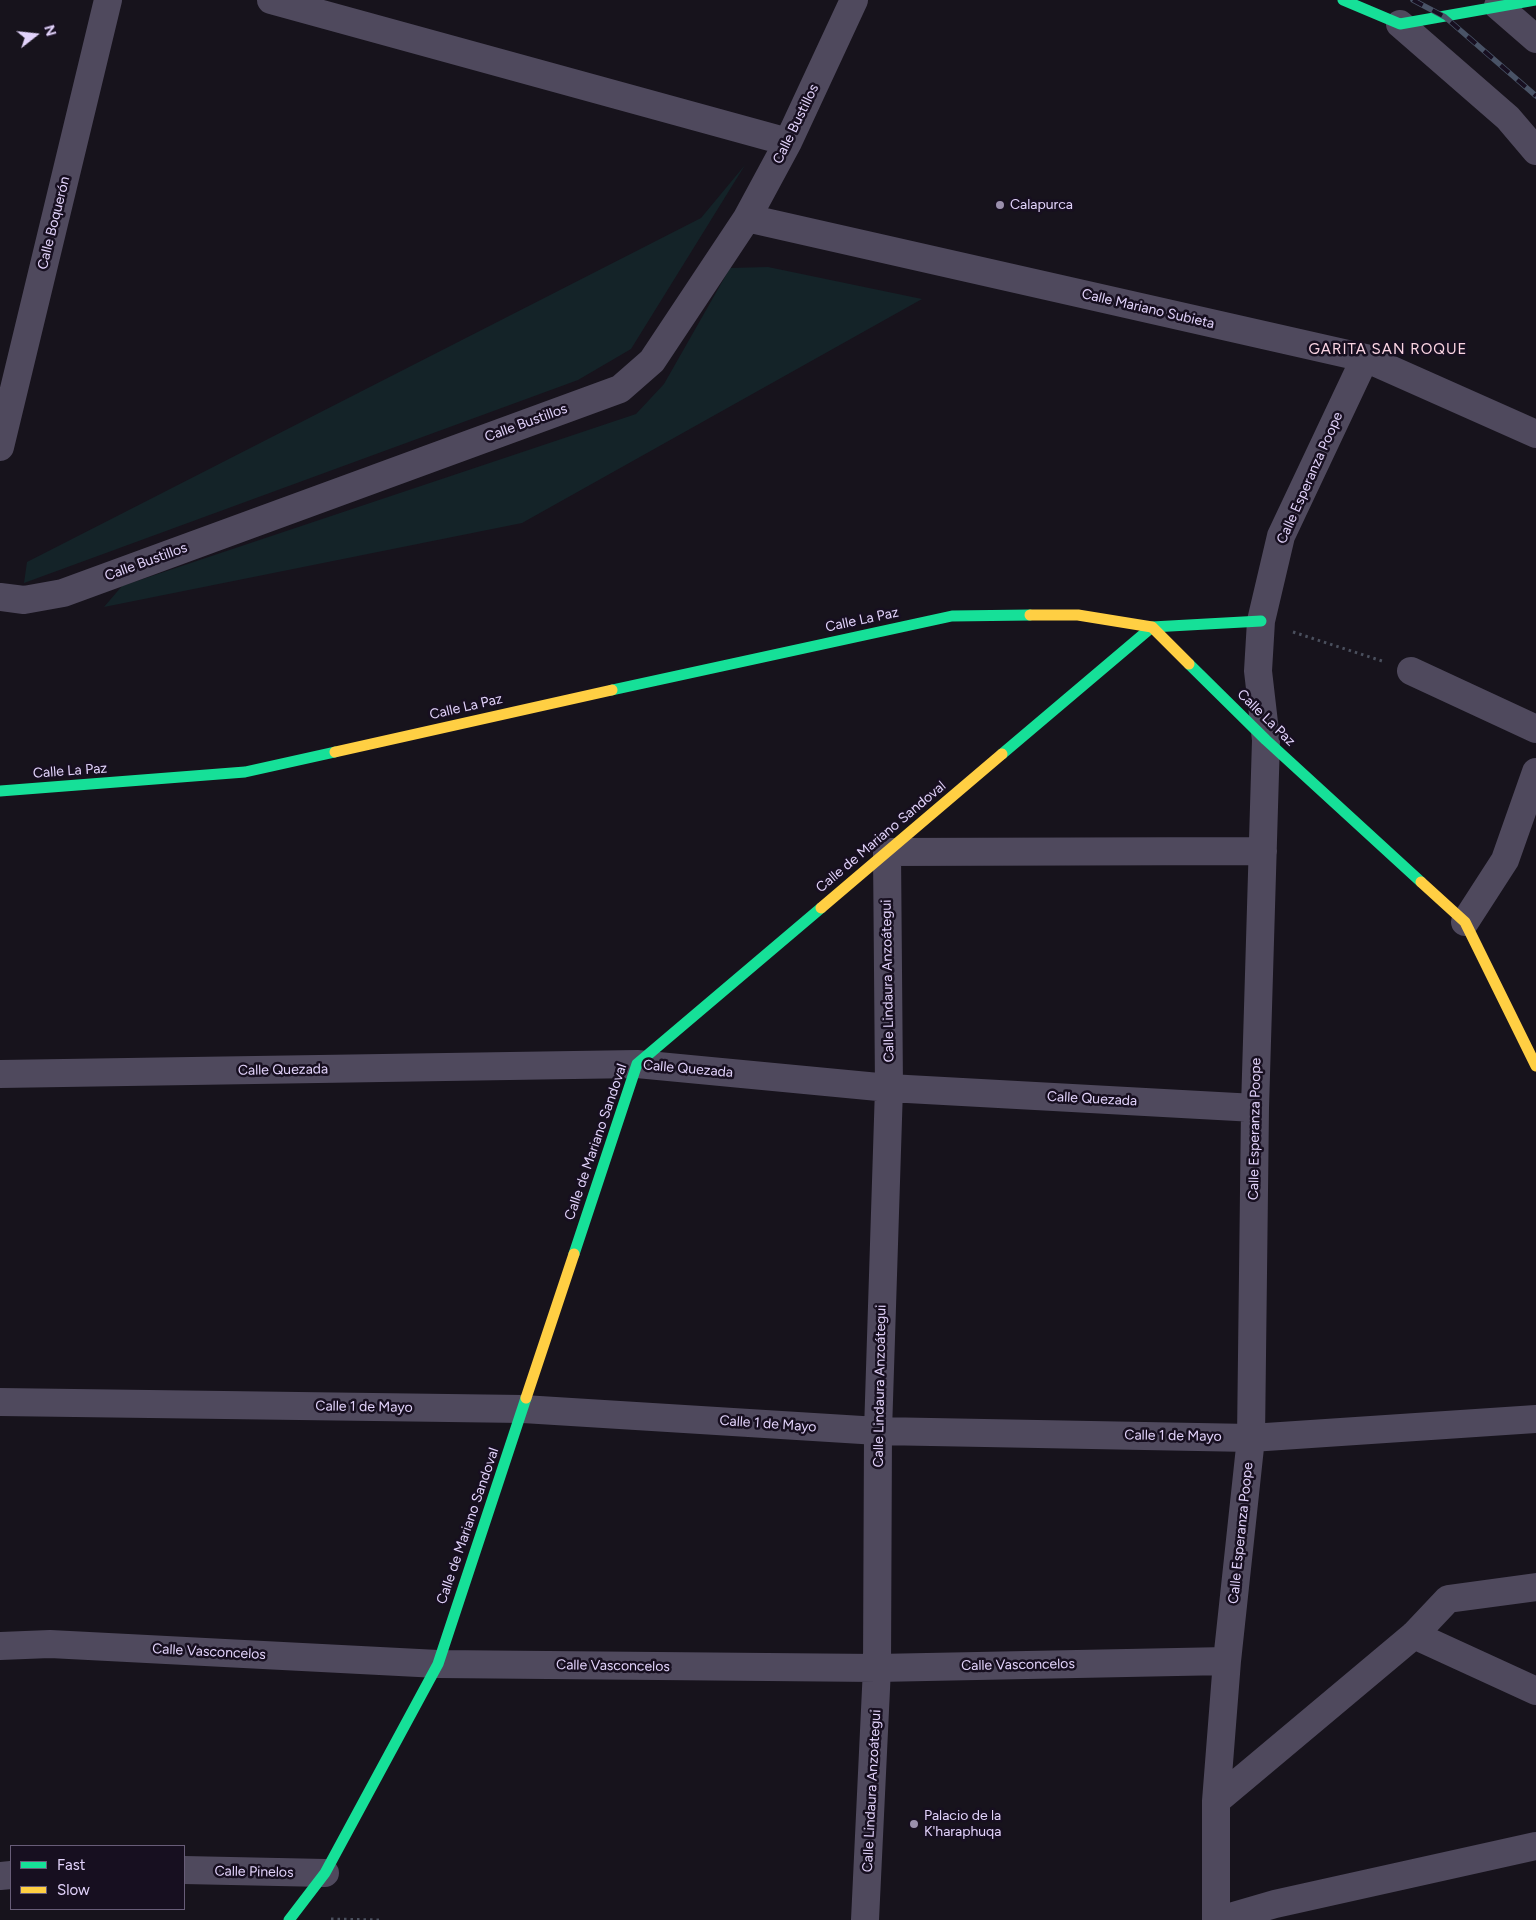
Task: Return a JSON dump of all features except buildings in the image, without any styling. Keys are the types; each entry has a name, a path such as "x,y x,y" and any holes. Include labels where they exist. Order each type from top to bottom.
{"street":[{"name":"Calle Boquerón","path":"0,447 108,0"},
{"path":"271,0 788,142"},
{"name":"Calle Bustillos","path":"0,597 24,600 63,593 620,389 652,361 747,218 788,142 854,0"},
{"path":"1343,0 1400,24 1508,118 1536,151"},
{"path":"1400,24 1493,3 1536,0"},
{"path":"1493,3 1536,40"},
{"name":"Calle Mariano Subieta","path":"747,218 1365,358 1536,434"},
{"name":"Calle Esperanza Poope","path":"1216,1920 1216,1802 1227,1661 1251,1438 1255,1108 1266,740 1258,671 1262,622 1281,536 1365,358"},
{"name":"Calle La Paz","path":"0,791 245,772 726,664 952,616 1078,615 1152,627 1266,740 1465,922 1536,1066"},
{"path":"1152,627 1262,622"},
{"name":"Calle de Mariano Sandoval","path":"290,1919 325,1873 438,1664 637,1064 1152,627"},
{"path":"1410,671 1536,729"},
{"path":"1465,922 1506,860 1536,772"},
{"path":"887,852 1263,851"},
{"name":"Calle Lindaura Anzoátegui","path":"866,1920 877,1668 878,1431 889,1088 887,852"},
{"name":"Calle Quezada","path":"0,1074 637,1064 889,1088 1255,1108"},
{"name":"Calle 1 de Mayo","path":"0,1402 523,1409 878,1431 1251,1438 1536,1419"},
{"path":"1216,1802 1414,1635 1448,1600 1536,1587"},
{"path":"1414,1635 1536,1691"},
{"name":"Calle Vasconcelos","path":"0,1646 50,1644 438,1664 877,1668 1227,1661"},
{"path":"1220,1920 1275,1904 1536,1846"},
{"name":"Calle Pinelos","path":"185,1870 325,1873"}],"path":[{"path":"1262,622 1410,671"},
{"path":"290,1919 382,1920"}],"shaded area":[{"path":"745,165 631,349 578,380 24,583 27,562 701,218"},
{"path":"768,267 922,299 522,523 104,607 122,586 636,414 664,384 730,268"}],"railway":[{"path":"1413,0 1445,17 1536,96"}],"traffic: fast":[{"path":"1343,0 1400,24 1536,0"},
{"path":"612,690 952,616 1030,615"},
{"path":"1002,754 1152,627 1261,621"},
{"path":"1189,664 1266,740 1421,882"},
{"path":"0,791 245,772 335,752"},
{"path":"574,1254 637,1064 821,908"},
{"path":"289,1920 325,1873 438,1664 526,1398"}],"traffic: slow":[{"path":"1030,615 1078,615 1152,627 1189,664"},
{"path":"335,752 612,690"},
{"path":"821,908 1002,754"},
{"path":"1421,882 1465,922 1536,1066"},
{"path":"526,1398 574,1254"}],"place":[{"name":"Calapurca","path":"1000,205"},
{"name":"Palacio de la K'haraphuqa","path":"914,1824"}],"district":[{"name":"GARITA SAN ROQUE","path":"1388,350"}]}
